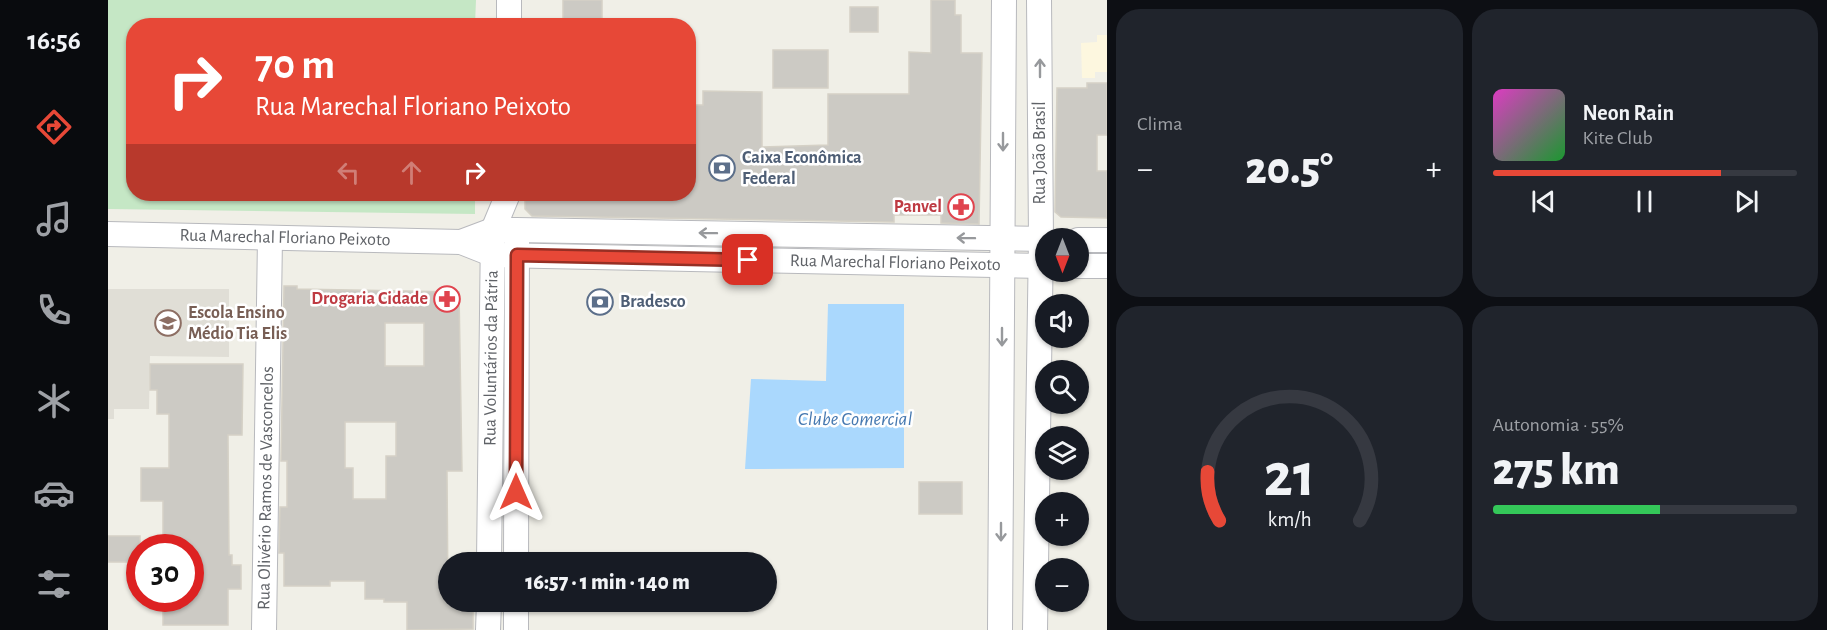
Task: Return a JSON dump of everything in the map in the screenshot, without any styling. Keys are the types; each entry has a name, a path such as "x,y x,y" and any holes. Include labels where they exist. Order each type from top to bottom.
{"street":[{"path":"509,0 509,18"},
{"name":"Rua João Brasil","path":"1000,630 1004,0"},
{"name":"Rua João Brasil","path":"1039,0 1043,228"},
{"name":"Rua Voluntários da Pátria","path":"505,201 493,230 505,255 516,552"},
{"name":"Rua Voluntários da Pátria","path":"490,552 505,255 517,230 510,201"},
{"name":"Rua Marechal Floriano Peixoto","path":"461,242 493,230 1035,239"},
{"name":"Rua Marechal Floriano Peixoto","path":"108,234 461,242 505,255 1035,266"},
{"name":"Rua Olivério Ramos de Vasconcelos","path":"264,630 270,238"},
{"path":"1089,240 1107,240"},
{"path":"1089,266 1107,266"},
{"name":"Rua João Brasil","path":"1035,630 1043,282"},
{"path":"488,630 489,612"},
{"path":"516,612 516,630"}],"shaded area":[{"path":"1097,35 1107,35 1107,72 1095,72 1095,78 1082,78 1081,43 1097,42"},
{"name":"Escola Ensino Médio Tia Elis","path":"108,289 229,289 229,357 150,356 149,409 114,409 114,419 108,419"}],"green space":[{"path":"108,0 476,0 475,18 126,18 126,201 475,201 475,214 108,209"}],"water":[{"name":"Clube Comercial","path":"828,304 904,304 904,468 745,469 751,379 826,381"}],"building":[{"path":"563,0 602,0 602,18 563,18"},
{"path":"931,0 955,0 955,15 961,15 961,53 982,53 979,224 941,223 941,215 894,215 894,222 532,216 525,209 525,201 696,201 696,105 703,105 703,91 762,92 762,147 828,145 828,94 909,94 909,52 931,53"},
{"path":"850,7 878,7 878,32 850,32"},
{"path":"773,50 828,50 828,88 773,88"},
{"path":"1087,83 1107,83 1107,135 1097,135 1097,171 1107,171 1107,218 1061,217 1055,212 1057,88 1087,88"},
{"path":"284,286 297,286 297,289 459,292 462,471 447,471 448,552 438,552 438,612 473,612 473,629 407,630 407,602 365,599 365,581 330,581 330,586 284,586 284,553 279,553 280,507 287,507 287,461 281,461","holes":["385,323 424,323 424,366 385,366","345,422 396,422 396,456 386,456 386,499 353,499 353,468 345,468"]},
{"path":"150,364 243,364 242,435 228,435 229,555 232,555 232,565 241,565 241,589 228,589 228,625 163,625 163,612 204,612 204,534 163,534 163,501 141,501 141,468 169,468 169,414 157,414 157,390 150,390"},
{"path":"919,482 962,482 962,514 919,514"},
{"path":"108,536 126,536 126,562 108,562"}],"place":[{"name":"Caixa Econômica Federal","path":"722,168"},
{"name":"Panvel","path":"961,207"},
{"name":"Drogaria Cidade","path":"447,299"},
{"name":"Bradesco","path":"600,302"},
{"name":"Escola Ensino Médio Tia Elis","path":"168,323"}],"route":[{"path":"516,492 517,255 748,260"}]}
